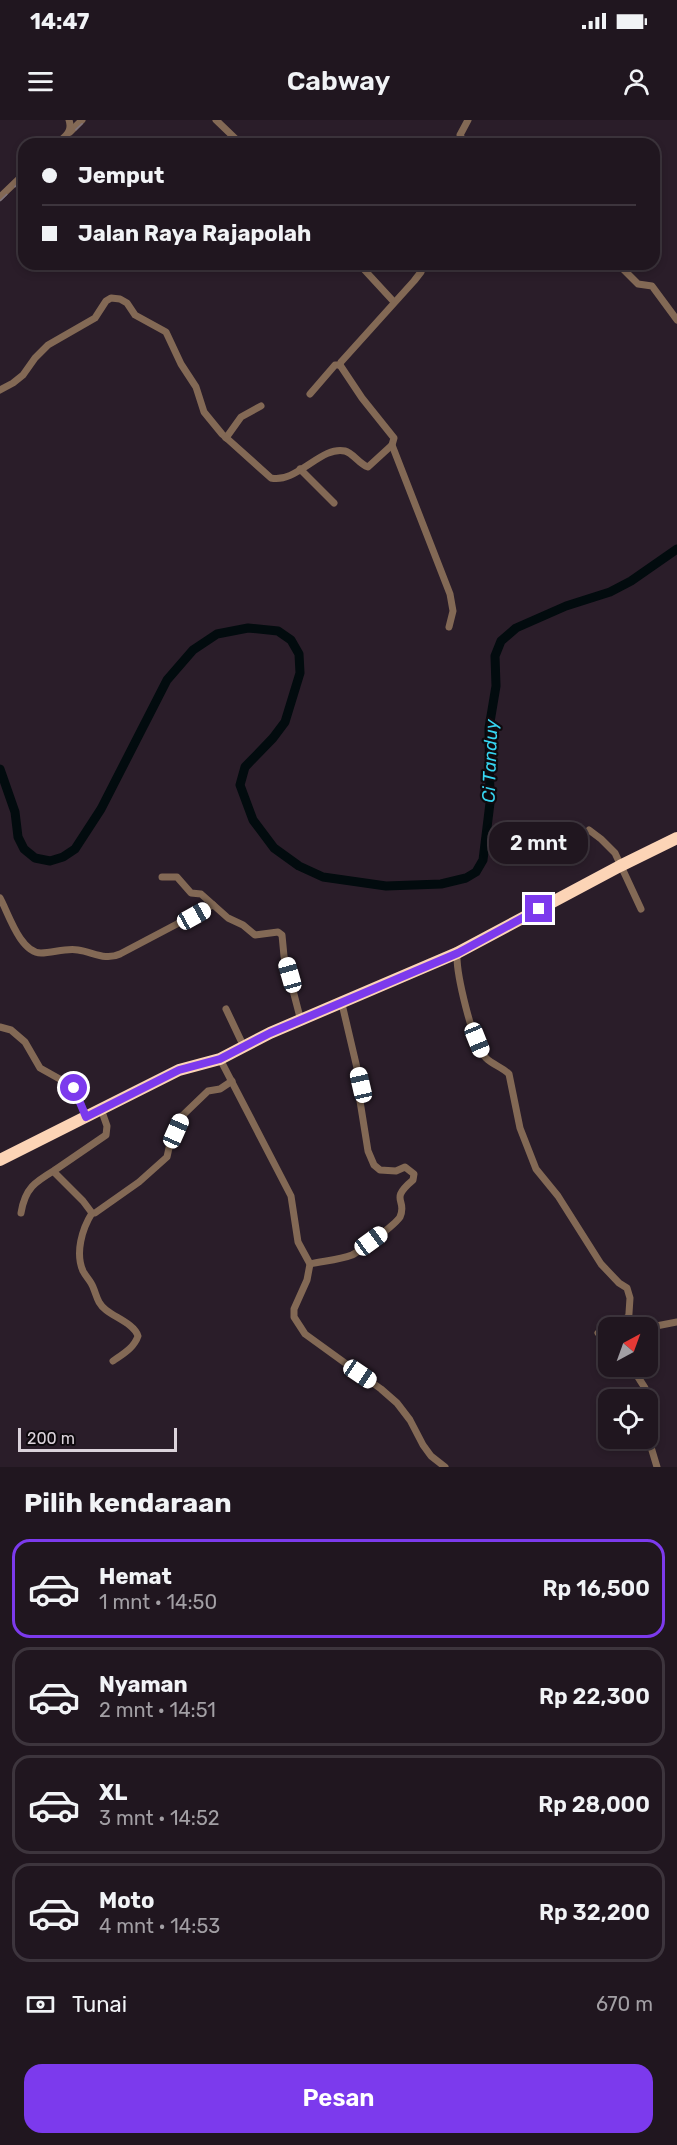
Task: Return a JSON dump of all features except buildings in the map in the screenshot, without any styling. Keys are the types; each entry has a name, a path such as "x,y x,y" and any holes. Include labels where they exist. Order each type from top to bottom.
{"highway":[{"path":"0,1160 179,1070 220,1059 270,1033 458,953 620,866 676,839"}],"street":[{"path":"69,120 70,132"},
{"path":"64,138 82,120"},
{"path":"216,120 235,138"},
{"path":"462,138 460,135 468,120"},
{"path":"0,197 18,180"},
{"path":"365,270 394,302"},
{"path":"340,365 344,357 422,270"},
{"path":"624,270 638,284 652,286 677,320"},
{"path":"0,390 22,375 48,345 96,318 106,301 111,298 120,299 127,303 135,315 166,332 181,364 196,387 202,408 226,438 271,478 285,478 322,456 342,451 368,467 392,445"},
{"path":"310,394 335,365 340,365"},
{"path":"340,365 392,436 392,445 447,583 453,611 449,627"},
{"path":"226,438 241,417 261,406"},
{"path":"300,469 334,502"},
{"path":"589,830 615,853 641,909"},
{"path":"162,877 176,876 191,893 201,894 228,918 243,925 255,935 278,932 282,934 284,956 301,1021"},
{"path":"0,898 18,936 33,951 41,953 76,950 108,957 117,956 213,905"},
{"path":"458,953 461,985 472,1029 487,1059 509,1074 520,1128 536,1169 558,1196 601,1264 627,1288 630,1298 629,1317"},
{"path":"310,1264 353,1255 393,1226 401,1214 399,1195 402,1189 413,1180 414,1174 405,1167 396,1171 380,1170 374,1165 368,1151 360,1101 361,1085 342,1004"},
{"path":"226,1009 244,1047"},
{"path":"0,1028 11,1030 25,1042 40,1068 76,1089 86,1117"},
{"path":"220,1059 291,1196 298,1242 310,1264 307,1280 294,1309 294,1317 305,1334 381,1389 396,1403 410,1420 427,1450 445,1467"},
{"path":"113,1361 126,1352 138,1336 135,1329 97,1301 94,1288 81,1268 81,1238 85,1224 92,1213 139,1182 167,1157 171,1139 182,1116 208,1091 220,1089 232,1081"},
{"path":"21,1212 23,1198 27,1191 40,1179 106,1135 107,1126 101,1109"},
{"path":"55,1170 55,1173 92,1213"},
{"path":"658,1326 677,1322"},
{"path":"652,1449 657,1467"}],"waterway":[{"name":"Ci Tanduy","path":"0,769 15,812 18,837 24,849 35,858 50,861 63,857 75,849 101,809 167,680 193,650 217,634 248,628 278,631 291,640 299,654 300,673 285,722 245,767 240,785 253,820 274,848 299,866 323,877 386,886 441,884 466,878 476,872 483,860 490,803 489,728 496,686 495,656 501,641 516,628 566,606 610,592 631,581 677,549"}],"railway":[{"path":"67,138 86,120"},
{"path":"0,201 18,184"}],"route":[{"path":"74,1088 86,1117 179,1070 220,1059 270,1033 458,953 539,909"}]}
